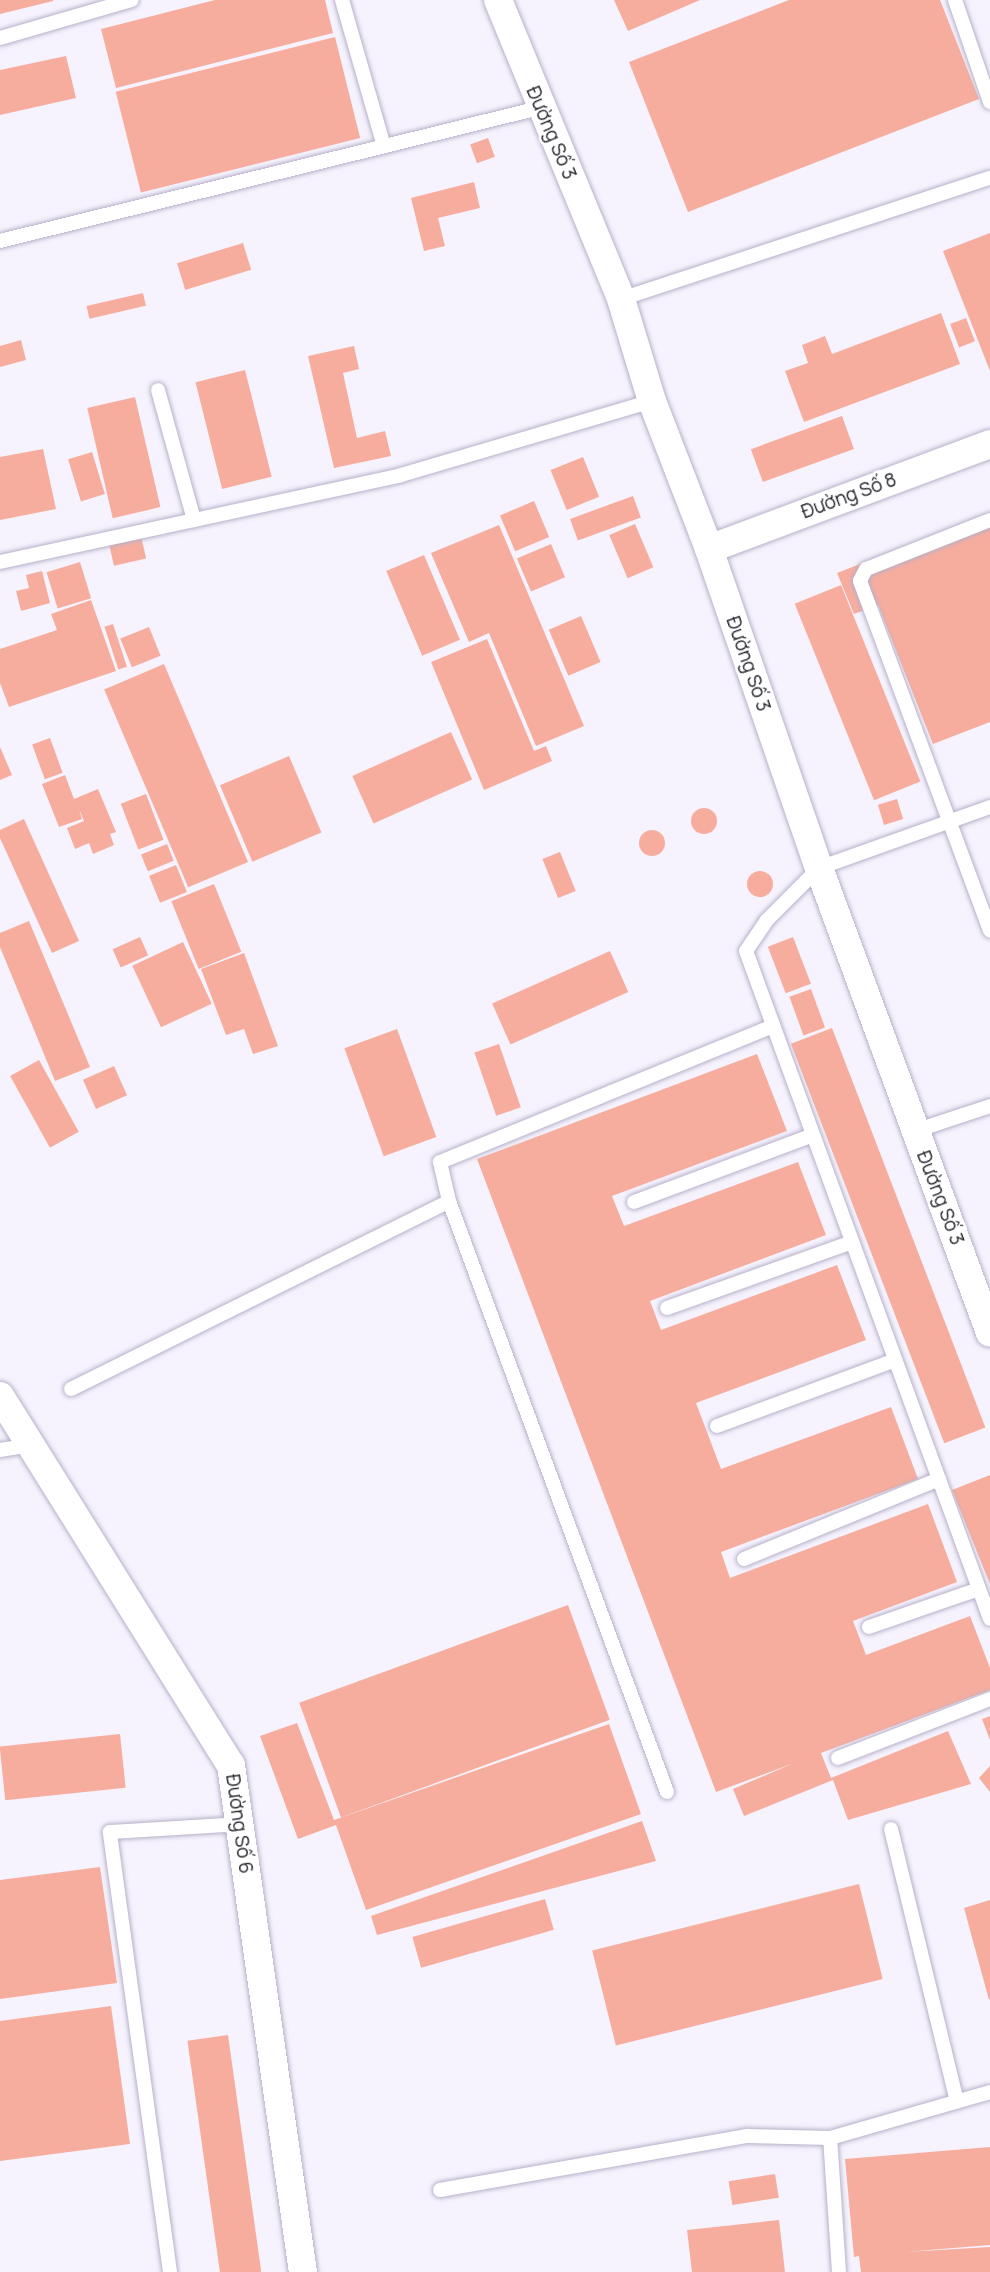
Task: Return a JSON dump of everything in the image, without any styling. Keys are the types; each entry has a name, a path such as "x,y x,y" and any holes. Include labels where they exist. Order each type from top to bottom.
{"street":[{"name":"Đường Số 3","path":"498,0 539,108 621,299 652,401 709,549 819,868 990,1332"},
{"name":"Đường Số 8","path":"709,549 990,444"},
{"name":"Đường Số 6","path":"0,1396 231,1765 303,2272"}],"lane":[{"path":"0,38 132,0"},
{"path":"342,0 384,146"},
{"path":"954,0 990,102"},
{"path":"0,241 539,108"},
{"path":"621,299 990,178"},
{"path":"158,390 194,520"},
{"path":"0,562 401,475 652,401"},
{"path":"990,520 866,569 860,581 990,931"},
{"path":"990,807 819,868 767,920 746,951 990,1619"},
{"path":"667,1792 449,1201 440,1161 773,1026"},
{"path":"915,1131 990,1106"},
{"path":"634,1202 813,1135"},
{"path":"71,1389 449,1201"},
{"path":"667,1308 852,1242"},
{"path":"717,1426 895,1360"},
{"path":"0,1450 31,1445"},
{"path":"744,1559 939,1479"},
{"path":"869,1627 979,1589"},
{"path":"838,1758 990,1699"},
{"path":"170,2272 110,1832 239,1824"},
{"path":"891,1829 957,2101"},
{"path":"440,2190 747,2136 830,2138 990,2092"},
{"path":"830,2138 839,2272"}],"building":[{"path":"0,0 53,0 53,1 0,14"},
{"path":"215,0 325,0 333,33 116,88 101,29"},
{"path":"614,0 700,0 628,31"},
{"path":"789,0 940,0 979,99 688,212 629,62"},
{"path":"335,37 360,138 141,193 116,92"},
{"path":"66,56 76,98 0,115 0,70"},
{"path":"488,138 495,157 477,163 470,144"},
{"path":"474,182 480,208 438,218 445,246 424,251 411,198"},
{"path":"990,233 990,371 943,251"},
{"path":"243,243 251,270 185,290 177,263"},
{"path":"143,293 146,306 89,319 86,306"},
{"path":"941,313 960,364 804,422 785,371 808,363 802,345 825,336 832,354"},
{"path":"966,318 975,341 959,347 950,324"},
{"path":"21,340 26,360 0,367 0,346"},
{"path":"354,346 359,369 343,373 357,438 385,431 391,456 334,468 308,356"},
{"path":"245,370 272,477 222,489 196,382"},
{"path":"135,397 160,507 113,518 87,408"},
{"path":"842,416 854,449 763,482 751,449"},
{"path":"43,449 56,509 0,520 0,457"},
{"path":"92,452 105,494 81,501 68,459"},
{"path":"583,457 599,497 567,510 551,470"},
{"path":"633,496 641,518 578,541 570,519"},
{"path":"534,501 549,537 515,551 500,515"},
{"path":"990,513 990,722 933,744 878,605 854,614 837,573"},
{"path":"635,524 653,567 628,578 609,535"},
{"path":"499,525 584,726 536,746 489,633 469,642 431,553"},
{"path":"141,536 146,558 114,566 109,543"},
{"path":"551,544 565,577 531,592 517,558"},
{"path":"424,555 460,640 422,656 386,571"},
{"path":"80,562 91,598 58,609 47,572"},
{"path":"42,571 50,603 21,611 16,591 29,588 26,575"},
{"path":"841,585 920,782 874,800 795,604"},
{"path":"91,600 116,671 9,707 0,683 0,649 57,630 51,614"},
{"path":"581,616 601,662 568,676 549,630"},
{"path":"113,624 127,667 118,670 104,627"},
{"path":"149,627 161,656 132,667 120,639"},
{"path":"487,639 534,751 546,746 552,761 484,790 431,662"},
{"path":"164,664 248,862 188,887 104,689"},
{"path":"451,732 472,780 373,823 352,776"},
{"path":"50,738 63,773 45,779 32,744"},
{"path":"0,747 12,775 0,780"},
{"path":"289,756 321,832 252,862 220,785"},
{"path":"65,775 74,799 98,789 116,832 110,834 114,845 93,854 89,843 75,849 67,828 84,821 79,809 82,819 59,827 42,784"},
{"path":"146,794 164,840 138,849 121,804"},
{"path":"897,799 903,819 884,825 878,805"},
{"path":"704,808 713,812 717,821 713,830 704,834 695,830 691,821 695,812"},
{"path":"24,819 79,941 52,953 0,838 0,830"},
{"path":"652,830 661,834 665,843 661,852 652,856 643,852 639,843 643,834"},
{"path":"167,844 174,861 148,871 141,854"},
{"path":"560,852 576,891 558,898 542,859"},
{"path":"176,865 187,892 160,903 149,876"},
{"path":"760,871 769,875 773,884 769,893 760,897 751,893 747,884 751,875"},
{"path":"214,884 241,952 199,969 171,901"},
{"path":"29,921 90,1067 55,1081 0,947 0,933"},
{"path":"140,937 148,955 121,967 113,949"},
{"path":"793,937 811,984 786,993 768,947"},
{"path":"183,942 212,1004 161,1027 132,966"},
{"path":"610,951 628,992 510,1045 492,1003"},
{"path":"244,953 278,1046 253,1054 244,1029 226,1035 201,969"},
{"path":"811,989 825,1028 803,1035 789,997"},
{"path":"832,1028 985,1428 944,1443 791,1044"},
{"path":"397,1029 436,1137 384,1156 344,1048"},
{"path":"499,1044 521,1107 496,1116 474,1052"},
{"path":"757,1054 787,1131 612,1196 624,1226 798,1162 826,1235 650,1301 661,1330 837,1265 866,1340 696,1403 721,1469 891,1407 918,1479 721,1552 730,1578 928,1504 957,1582 853,1621 866,1655 970,1616 990,1668 990,1690 821,1753 831,1778 948,1731 971,1784 848,1820 833,1780 744,1816 733,1789 794,1763 716,1792 477,1159"},
{"path":"39,1060 79,1132 50,1148 10,1076"},
{"path":"114,1066 127,1095 96,1109 83,1080"},
{"path":"990,1475 990,1584 952,1490"},
{"path":"568,1605 610,1720 341,1817 299,1703"},
{"path":"990,1716 990,1740 982,1719"},
{"path":"297,1723 334,1820 609,1724 641,1814 366,1910 336,1825 298,1839 260,1736"},
{"path":"120,1734 126,1788 5,1800 0,1747"},
{"path":"990,1766 990,1792 979,1778"},
{"path":"642,1821 656,1861 377,1935 371,1916"},
{"path":"100,1867 117,1983 0,1999 0,1880"},
{"path":"859,1884 883,1979 616,2046 592,1951"},
{"path":"545,1899 554,1930 421,1968 412,1937"},
{"path":"990,1900 990,1999 989,2000 964,1908"},
{"path":"111,2006 130,2144 0,2161 0,2021"},
{"path":"228,2035 261,2272 220,2272 187,2041"},
{"path":"990,2147 990,2245 905,2252 990,2247 990,2272 861,2272 859,2256 854,2257 845,2159"},
{"path":"775,2174 779,2198 732,2205 729,2181"},
{"path":"779,2220 785,2272 692,2272 687,2230"}]}
